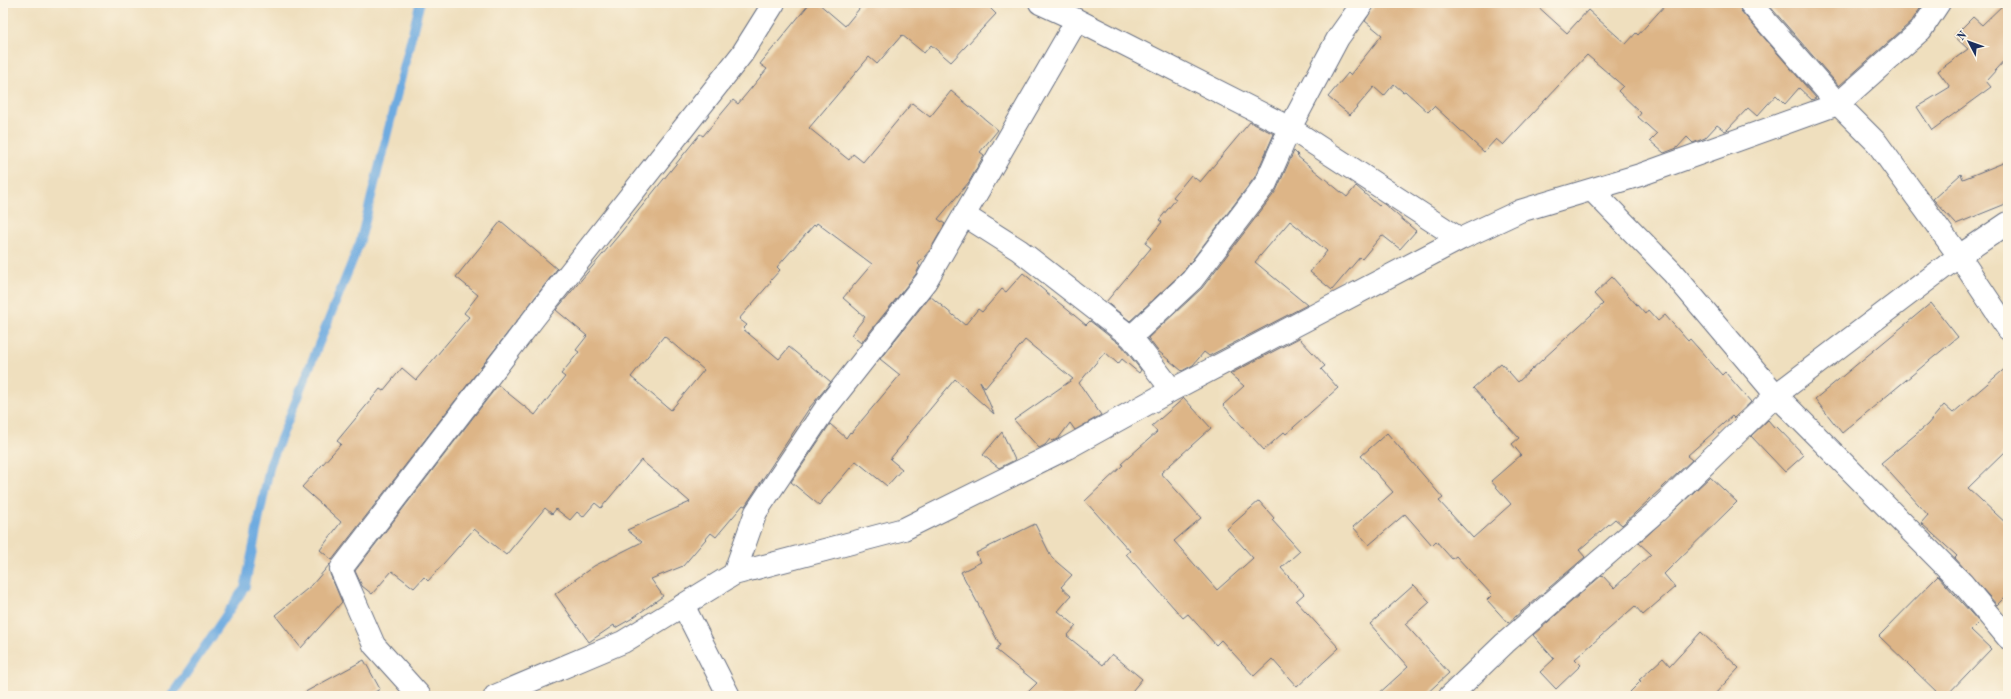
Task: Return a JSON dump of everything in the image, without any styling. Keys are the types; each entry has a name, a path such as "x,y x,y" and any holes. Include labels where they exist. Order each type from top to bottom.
{"street":[{"path":"420,696 374,645 341,569 597,236 742,54 774,3"},
{"path":"1040,3 1077,20 1290,128 1460,239"},
{"path":"1131,337 1192,280 1266,184 1290,128 1338,38 1363,3"},
{"path":"1750,3 1838,104 1877,143 1959,256 2008,329"},
{"path":"495,696 623,642 734,574 904,529 1067,448 1172,390 1460,239 1520,211 1640,175 1838,104 1921,30 1939,3"},
{"path":"734,574 756,512 825,409 926,281 1077,20"},
{"path":"1592,190 1672,272 1776,394 1963,584 2008,638"},
{"path":"964,215 1019,250 1131,337 1172,390"},
{"path":"1450,696 1506,643 1657,511 1776,394 1959,256 2008,223"},
{"path":"683,605 729,696"}],"building":[{"path":"810,3 818,3 845,26 864,3 985,3 996,14 951,62 931,45 924,53 902,35 877,64 869,57 809,128 849,160 853,154 863,162 912,103 930,117 951,91 998,130 980,152 984,155 969,182 938,219 945,224 930,250 918,264 920,266 916,274 861,343 851,335 865,317 843,298 872,264 817,223 777,267 780,270 739,319 747,325 743,329 779,359 789,347 831,382 810,407 745,506 743,505 716,537 711,533 683,566 651,579 663,596 631,619 615,628 614,625 589,642 555,594 594,566 642,542 627,530 690,502 641,460 601,508 595,503 583,517 577,512 570,520 556,509 552,514 545,508 506,555 474,529 428,581 424,577 414,588 392,571 372,594 362,586 355,571 498,385 535,415 565,377 561,374 579,352 576,350 587,336 556,310 700,134 703,136 733,100 738,104 767,69 760,64","holes":["664,336 704,370 671,410 631,377"]},
{"path":"1376,3 1534,3 1567,33 1588,10 1626,44 1636,33 1638,35 1667,3 1738,3 1741,11 1816,98 1812,100 1799,88 1785,104 1776,95 1757,116 1748,108 1727,130 1725,131 1717,125 1705,138 1693,143 1687,137 1677,148 1664,153 1650,141 1657,134 1638,117 1641,113 1618,91 1623,86 1587,55 1503,145 1496,139 1484,152 1434,106 1428,112 1405,91 1403,92 1394,84 1384,96 1374,87 1350,115 1328,97 1348,73 1350,75 1382,35 1365,21"},
{"path":"1767,3 1924,3 1911,22 1839,86"},
{"path":"2005,3 2008,3 2008,57 1986,81 1991,87 1932,130 1917,107 1950,87 1938,71 1968,49 1954,36 1973,17 1982,25"},
{"path":"1250,122 1274,134 1255,177 1183,272 1130,321 1106,302 1151,248 1145,243 1162,222 1159,220 1176,199 1173,197 1191,175 1200,182"},
{"path":"1294,151 1298,155 1297,156 1347,197 1356,186 1379,206 1382,203 1384,204 1416,231 1400,249 1382,235 1362,259 1360,257 1332,290 1310,272 1327,251 1290,221 1255,262 1307,305 1209,356 1204,352 1193,365 1182,371 1157,350 1148,338 1202,288 1276,191"},
{"path":"2008,161 2008,203 1956,224 1933,199 1961,174 1963,179"},
{"path":"501,221 557,269 332,560 320,550 341,522 302,487 341,444 337,441 380,389 383,391 402,368 416,380 469,317 464,313 478,295 456,277"},
{"path":"1023,273 1086,325 1090,321 1122,346 1141,370 1139,373 1122,359 1118,364 1105,352 1079,383 1101,415 1075,430 1070,423 1058,439 1052,441 1050,439 1045,445 1039,448 1014,420 1073,379 1025,340 985,388 980,381 994,414 955,379 890,459 902,469 887,486 856,461 819,505 791,482 830,424 846,438 900,375 880,359 930,296 965,325 978,309 982,312 1002,289 1006,292"},
{"path":"1612,277 1645,314 1648,310 1658,321 1665,315 1688,341 1690,339 1722,375 1725,372 1751,402 1734,418 1732,416 1687,456 1692,460 1622,525 1615,519 1579,550 1585,557 1508,623 1487,600 1492,595 1456,556 1452,559 1436,541 1432,545 1405,514 1369,545 1353,527 1393,492 1361,456 1387,433 1443,498 1439,501 1473,538 1511,504 1491,481 1521,455 1512,444 1519,438 1473,388 1501,363 1518,382 1603,304 1594,294"},
{"path":"1931,303 1958,337 1842,433 1815,399"},
{"path":"1299,338 1325,366 1321,369 1338,388 1286,434 1284,432 1264,450 1223,405 1244,386 1230,374"},
{"path":"2008,366 2008,449 1968,488 2008,525 2008,594 1997,605 1955,558 1957,556 1921,523 1928,515 1881,463 1927,425 1944,405 1953,413"},
{"path":"1184,398 1211,428 1161,473 1201,518 1174,541 1217,590 1253,558 1227,529 1259,501 1274,518 1272,520 1300,551 1281,568 1304,594 1296,601 1339,648 1297,687 1272,659 1254,676 1221,640 1216,645 1188,614 1183,618 1126,554 1130,551 1085,501 1123,465 1121,464 1157,432 1152,426"},
{"path":"1768,420 1774,427 1776,426 1804,455 1785,472 1751,436"},
{"path":"1002,432 1015,460 999,468 983,455"},
{"path":"1710,477 1737,502 1664,574 1675,587 1643,615 1635,606 1575,659 1581,665 1556,689 1540,672 1554,659 1533,635 1602,575 1614,588 1651,554 1639,543"},
{"path":"1035,524 1052,558 1072,575 1061,587 1071,596 1058,611 1076,626 1067,636 1103,665 1112,654 1142,679 1128,696 1024,696 1037,683 996,650 1000,645 961,572 981,562 976,553"},
{"path":"330,564 330,574 342,602 301,648 275,615 312,585"},
{"path":"1938,576 1979,622 1971,630 1991,649 1946,696 1941,696 1879,636"},
{"path":"1414,585 1430,602 1405,624 1449,673 1424,696 1376,696 1408,667 1370,624"},
{"path":"1701,632 1739,668 1713,696 1626,696 1641,681 1639,680 1663,658 1670,666"},
{"path":"364,660 380,689 368,696 298,696"}],"waterway":[{"path":"171,696 245,587 270,465 360,242 420,3"}]}
